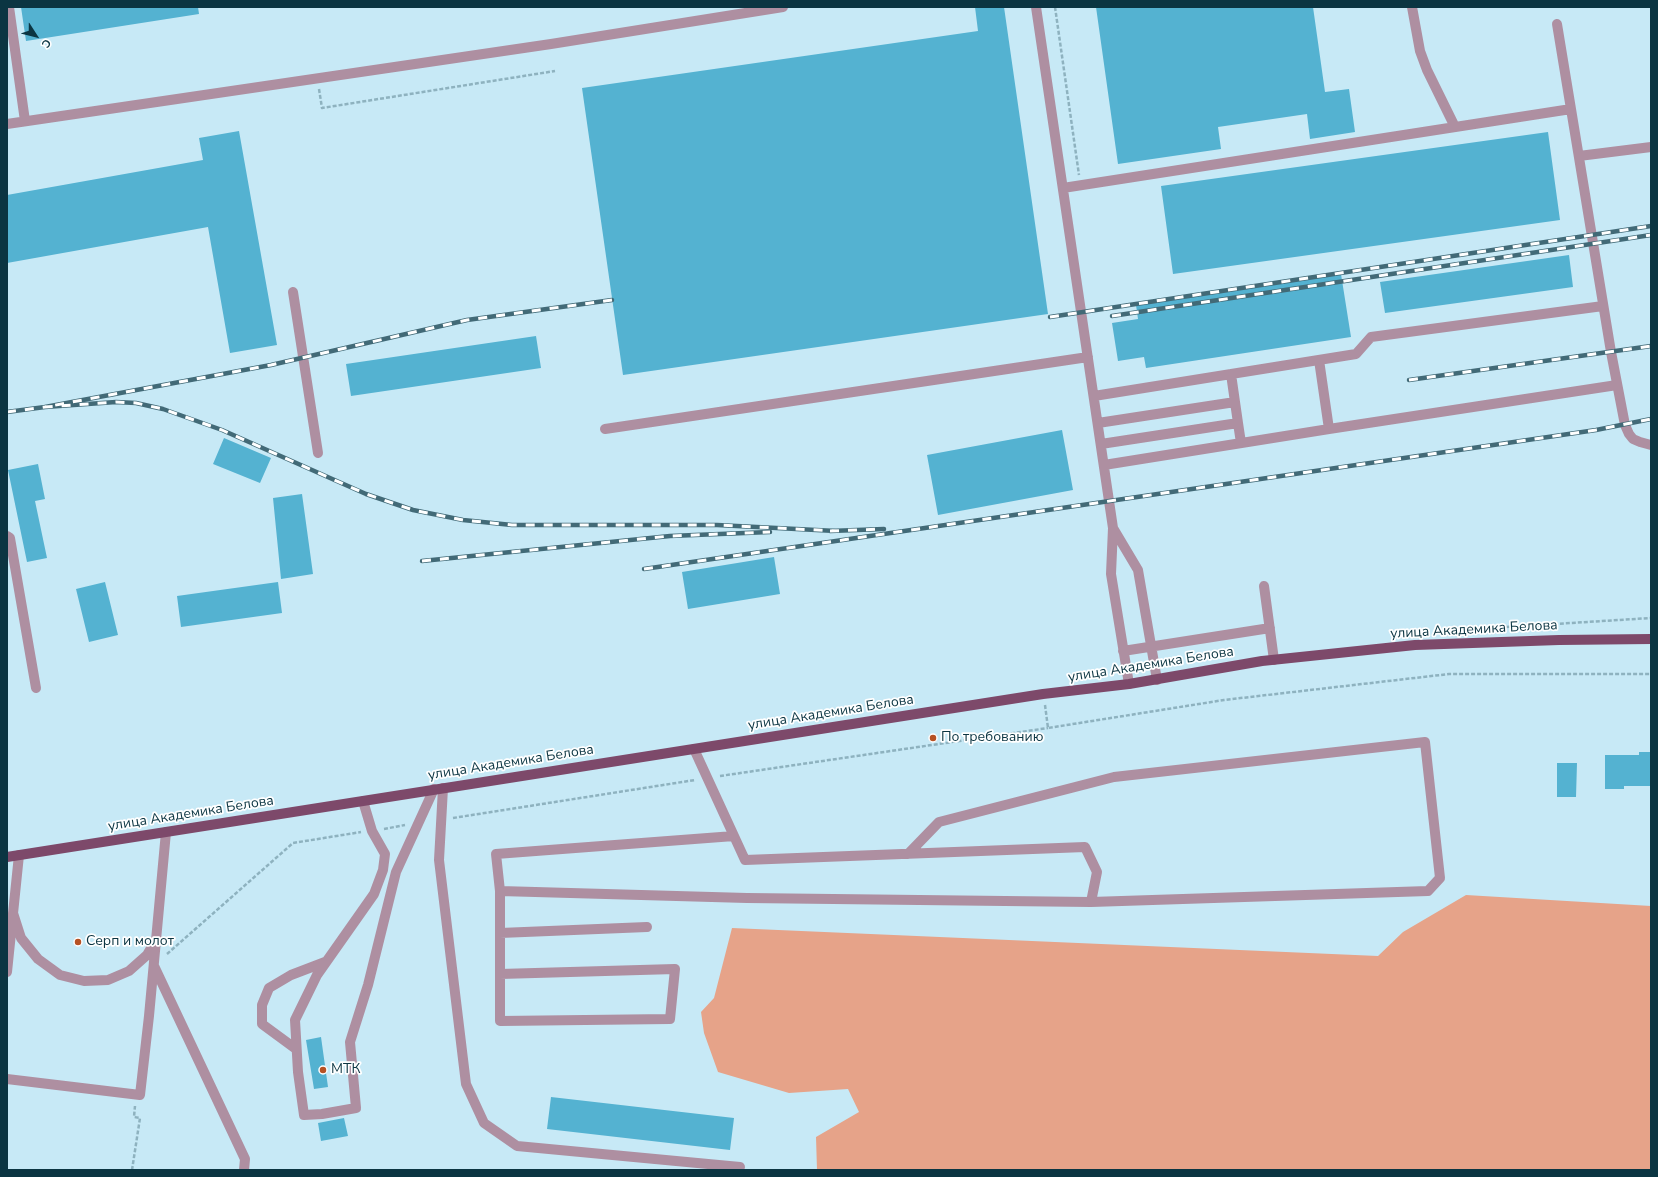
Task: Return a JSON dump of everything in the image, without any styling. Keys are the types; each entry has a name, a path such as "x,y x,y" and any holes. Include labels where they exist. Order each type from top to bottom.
{"main road":[{"name":"улица Академика Белова","path":"7,857 1043,694 1157,680 1274,660 1415,645 1558,640 1651,639"}],"lane":[{"path":"9,7 25,121"},
{"path":"7,124 783,7"},
{"path":"1036,7 1113,528 1111,574 1129,684"},
{"path":"1412,7 1420,51 1455,127"},
{"path":"1557,24 1603,306 1625,425 1628,434 1640,442 1651,445"},
{"path":"1063,188 1571,109"},
{"path":"1579,156 1651,147"},
{"path":"293,292 318,453"},
{"path":"1094,396 1356,354 1371,337 1603,306"},
{"path":"605,429 1088,358"},
{"path":"1319,360 1329,429"},
{"path":"1231,374 1241,443"},
{"path":"1104,465 1617,385"},
{"path":"1098,423 1235,402"},
{"path":"1101,444 1238,423"},
{"path":"1113,528 1138,570 1157,680"},
{"path":"7,536 10,538 36,688"},
{"path":"1264,586 1274,660"},
{"path":"1123,651 1270,628"},
{"path":"500,891 748,898 1091,902 1428,891 1440,878 1425,742 1114,777 940,822 908,854"},
{"path":"694,749 745,860 1085,847 1097,872 1091,902"},
{"path":"438,789 442,819 439,860 466,1084 484,1123 517,1146 740,1166"},
{"path":"363,801 372,830 384,854 384,870 374,894 325,962 295,1020 296,1049 304,1115 322,1114 356,1108 350,1042 368,986 396,872 419,823 438,789"},
{"path":"7,1079 140,1095 154,966 166,832"},
{"path":"500,974 674,969 670,1019 500,1021 500,974 500,933 500,891 496,854 734,836"},
{"path":"7,972 19,855"},
{"path":"13,913 21,938 38,959 60,975 84,981 108,980 129,972 147,955 156,940"},
{"path":"500,933 647,927"},
{"path":"296,1049 262,1024 262,1005 269,988 291,976 325,962"},
{"path":"154,966 245,1159 244,1170"}],"path":[{"path":"1055,7 1081,185"},
{"path":"317,78 322,108 555,71"},
{"path":"442,819 1048,728 1224,700 1450,674 1651,674"},
{"path":"1043,694 1048,728"},
{"path":"154,966 293,843 419,823"},
{"path":"132,1170 140,1118 134,1117 137,1095"}],"shaded area":[{"path":"1466,895 1651,906 1651,1170 817,1170 816,1137 859,1112 848,1089 789,1093 718,1072 704,1033 701,1012 714,998 732,928 1378,956 1403,932"}],"building":[{"path":"21,7 198,7 199,14 26,41"},
{"path":"975,7 1004,7 1048,314 623,375 582,88 978,31"},
{"path":"1096,7 1313,7 1325,92 1349,89 1355,132 1310,139 1307,114 1218,127 1221,149 1118,164"},
{"path":"239,131 277,345 230,353 208,227 7,263 7,195 203,160 199,138"},
{"path":"1548,132 1560,220 1173,274 1161,186"},
{"path":"1569,255 1573,287 1385,313 1380,282"},
{"path":"1341,274 1351,337 1146,368 1144,357 1118,361 1112,323 1138,319 1136,305"},
{"path":"536,336 541,368 351,396 346,364"},
{"path":"1062,430 1073,490 938,515 927,455"},
{"path":"224,438 271,458 260,483 213,464"},
{"path":"38,464 45,499 35,501 47,558 27,562 8,470"},
{"path":"302,494 313,574 281,579 273,498"},
{"path":"774,557 780,594 688,609 682,572"},
{"path":"105,582 118,635 89,642 76,589"},
{"path":"278,582 282,613 181,627 177,596"},
{"path":"1639,752 1651,752 1651,786 1624,786 1624,789 1605,789 1605,755 1639,755"},
{"path":"1557,763 1577,763 1576,797 1557,797"},
{"path":"321,1037 328,1087 314,1089 306,1040"},
{"path":"551,1097 734,1118 730,1150 547,1129"},
{"path":"344,1118 348,1136 321,1141 318,1123"}],"railway":[{"path":"1050,317 1651,226"},
{"path":"1112,316 1651,235"},
{"path":"612,300 467,320 271,365 45,407 116,402 136,403 163,409 222,430 366,494 413,510 463,520 512,525 717,525 836,531"},
{"path":"1409,380 1651,346"},
{"path":"7,412 45,407"},
{"path":"644,569 1596,430 1651,419"},
{"path":"830,531 884,529"},
{"path":"422,561 670,536 770,532"}],"place":[{"name":"По требованию","path":"933,738"},
{"name":"Серп и молот","path":"78,942"},
{"name":"МТК","path":"323,1070"}]}
